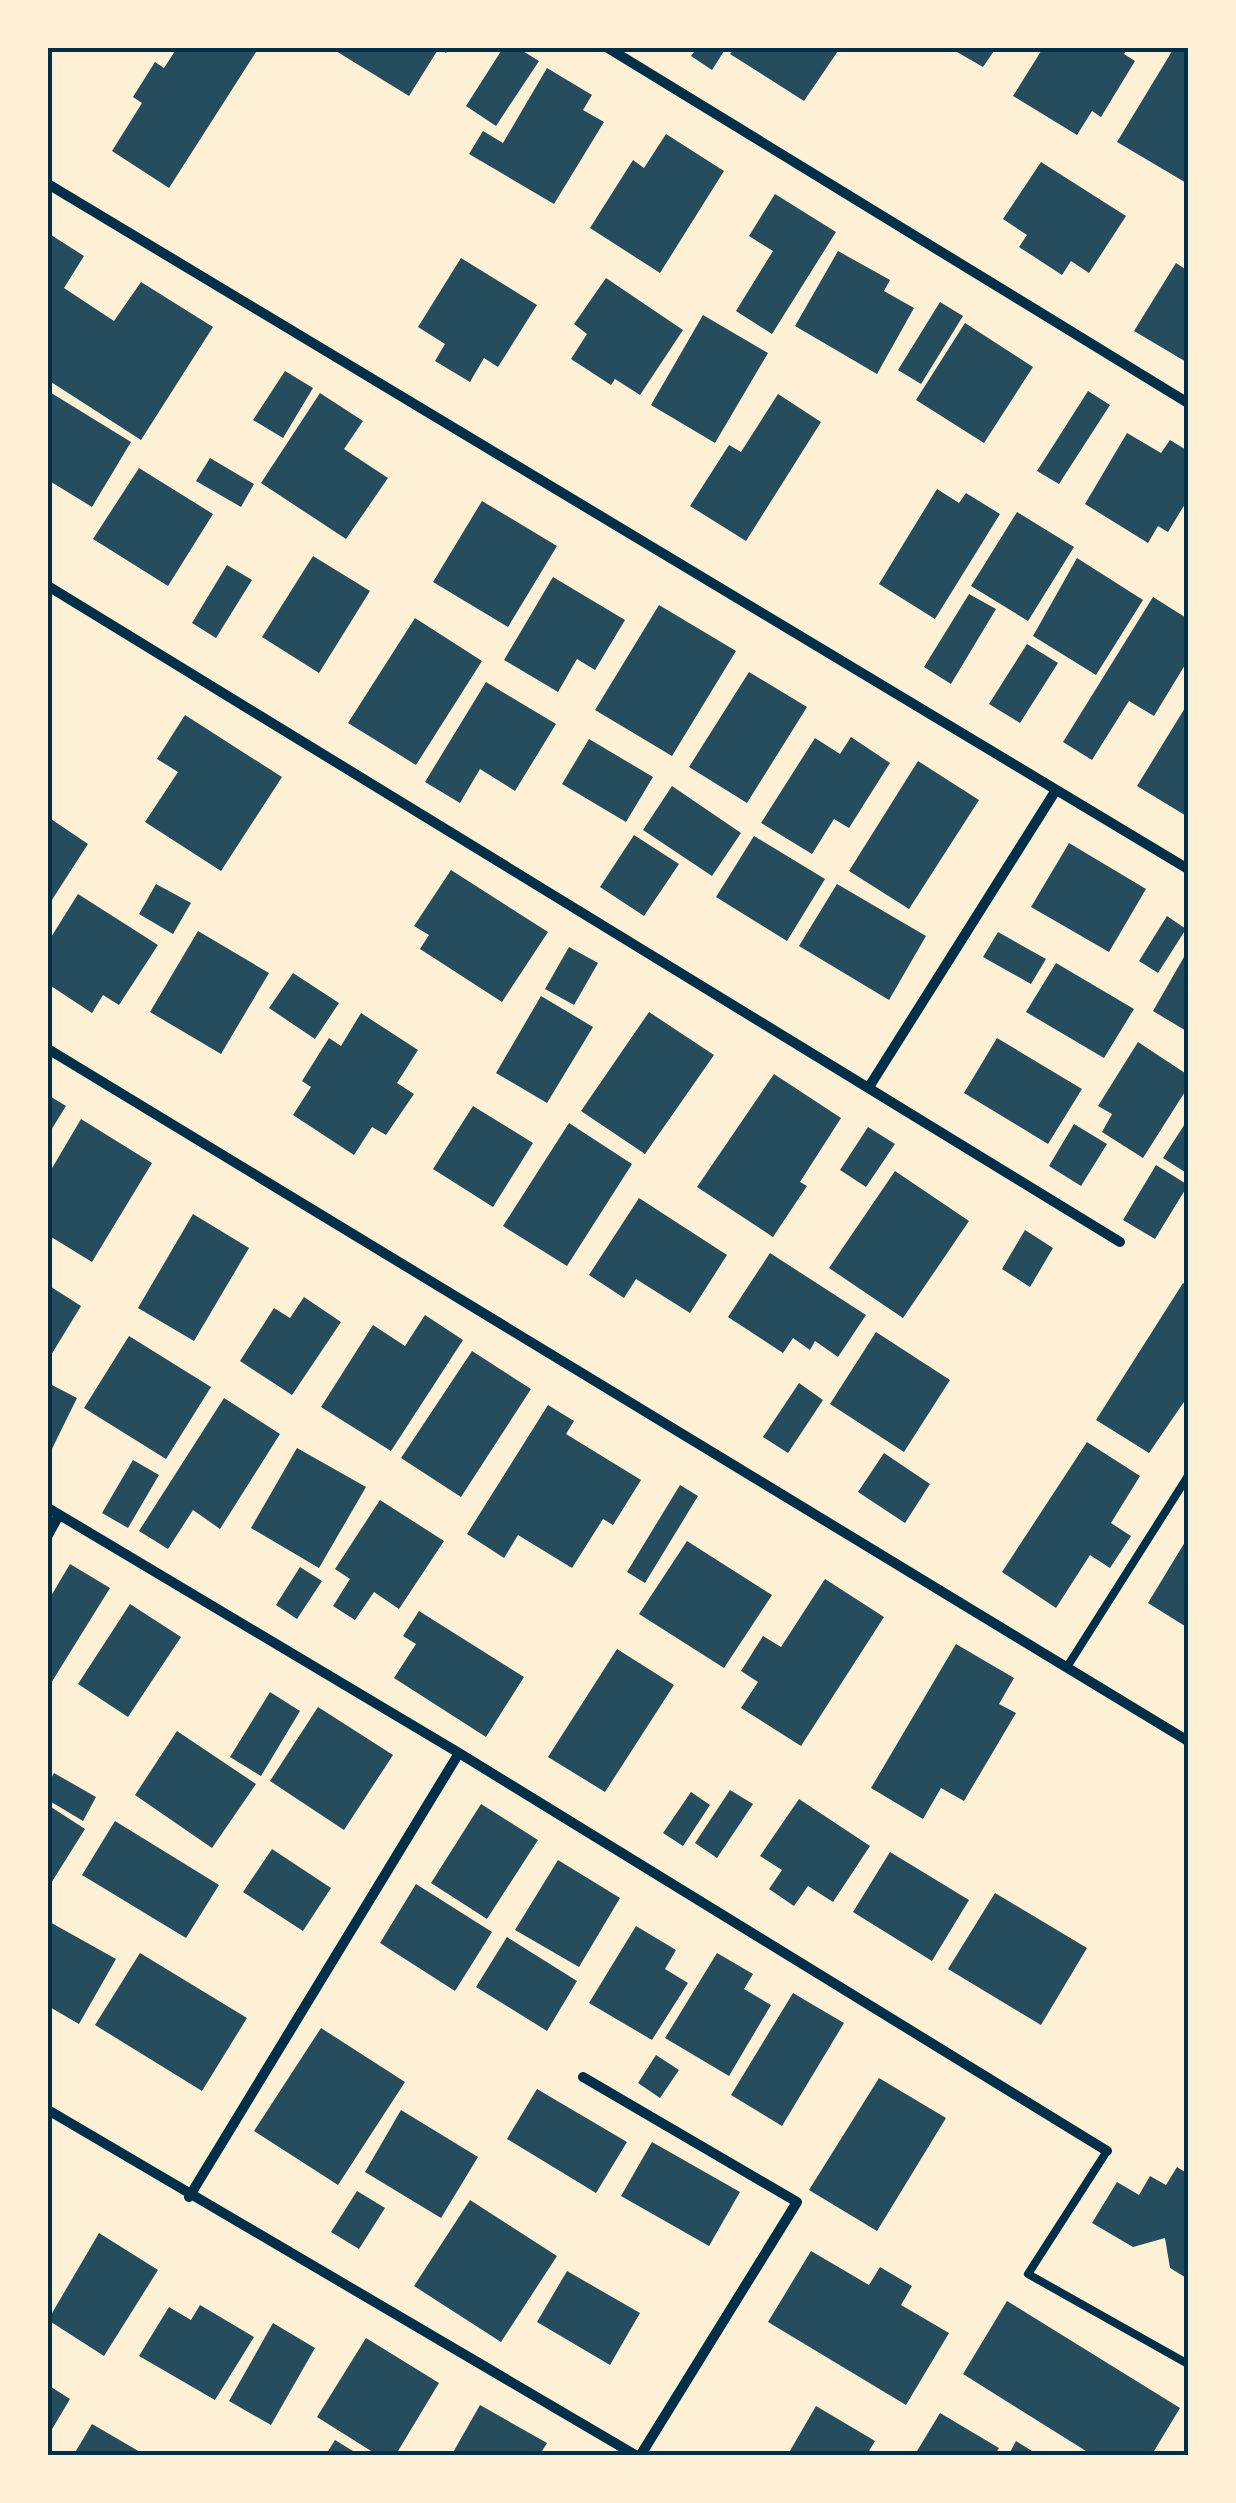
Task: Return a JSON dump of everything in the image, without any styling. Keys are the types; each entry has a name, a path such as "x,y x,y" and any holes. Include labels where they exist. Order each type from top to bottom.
{"street":[{"path":"608,48 1188,402"},
{"path":"48,184 1188,869"},
{"path":"48,586 1120,1242"},
{"path":"869,1087 1056,790"},
{"path":"48,1049 1188,1741"},
{"path":"48,1508 459,1753 1106,2150"},
{"path":"48,1535 60,1515"},
{"path":"189,2197 459,1753"},
{"path":"48,2110 189,2197 638,2456 797,2202 583,2076"}],"lane":[{"path":"1068,1667 1188,1476"},
{"path":"1106,2150 1028,2274 1188,2364"}],"building":[{"path":"177,48 258,49 169,188 112,151 142,103 133,97 155,62 164,68"},
{"path":"331,48 439,48 409,96"},
{"path":"503,48 518,48 539,61 496,126 466,106"},
{"path":"697,48 726,48 712,70 691,56"},
{"path":"735,48 840,48 804,101 730,54"},
{"path":"950,48 996,48 983,67"},
{"path":"1043,48 1128,48 1124,54 1135,61 1101,117 1092,111 1077,135 1013,96"},
{"path":"1174,48 1188,48 1188,184 1117,142"},
{"path":"547,68 592,95 583,110 604,122 554,204 469,154 483,131 503,143"},
{"path":"666,134 724,171 660,273 590,228 633,160 644,168"},
{"path":"1041,162 1126,216 1089,273 1071,261 1062,275 1019,247 1027,235 1003,219"},
{"path":"775,194 836,232 772,334 736,311 773,251 749,236"},
{"path":"48,233 84,256 64,288 114,321 141,282 213,327 141,440 48,380"},
{"path":"838,251 890,280 884,291 914,308 877,374 795,326"},
{"path":"461,258 537,305 498,367 484,358 470,382 435,361 445,344 418,327"},
{"path":"1176,263 1188,271 1188,363 1134,331"},
{"path":"606,278 683,330 640,395 615,379 611,385 571,359 587,334 574,324"},
{"path":"940,302 963,316 921,384 898,370"},
{"path":"703,315 768,353 715,443 651,405"},
{"path":"965,323 1033,367 984,443 916,400"},
{"path":"285,371 313,388 283,438 253,420"},
{"path":"48,391 131,442 92,507 48,480"},
{"path":"1088,391 1110,405 1059,484 1037,471"},
{"path":"320,393 363,421 344,449 388,478 346,539 261,483"},
{"path":"778,394 821,422 746,541 690,506 729,445 741,452"},
{"path":"1127,433 1161,453 1170,440 1188,451 1188,499 1168,532 1158,526 1148,543 1085,504"},
{"path":"210,458 254,484 241,507 196,481"},
{"path":"139,468 213,514 168,586 93,539"},
{"path":"937,489 959,503 966,493 1000,514 935,619 879,584"},
{"path":"482,501 557,546 508,627 433,582"},
{"path":"1017,512 1074,547 1028,621 971,586"},
{"path":"313,556 370,591 319,673 262,637"},
{"path":"1077,558 1143,600 1096,675 1033,636"},
{"path":"227,565 252,580 216,638 192,623"},
{"path":"553,577 625,620 595,670 577,659 558,692 504,660"},
{"path":"969,594 996,609 951,684 924,667"},
{"path":"1153,597 1188,619 1188,660 1154,716 1129,701 1092,760 1063,742"},
{"path":"659,605 736,651 672,756 595,710"},
{"path":"415,618 482,661 416,765 348,723"},
{"path":"1027,644 1058,663 1020,723 989,704"},
{"path":"749,672 807,707 747,803 689,767"},
{"path":"486,682 556,724 515,791 480,769 460,803 425,782"},
{"path":"1188,703 1188,817 1137,786"},
{"path":"185,715 282,777 221,871 145,822 178,772 157,759"},
{"path":"851,737 890,763 849,828 834,819 812,854 761,823 815,738 840,754"},
{"path":"589,739 653,777 626,822 562,784"},
{"path":"918,761 979,800 909,909 849,871"},
{"path":"672,786 741,833 712,876 643,830"},
{"path":"48,817 88,844 48,906"},
{"path":"634,835 679,864 644,916 600,887"},
{"path":"754,836 825,879 787,941 716,897"},
{"path":"1069,843 1146,889 1109,952 1031,907"},
{"path":"451,870 548,932 502,1002 420,949 429,935 414,926"},
{"path":"156,884 191,903 173,934 139,914"},
{"path":"837,884 926,936 889,1000 799,946"},
{"path":"78,894 158,945 119,1005 103,995 92,1013 48,984 48,942"},
{"path":"1167,916 1186,929 1158,973 1139,961"},
{"path":"198,931 269,973 221,1054 150,1012"},
{"path":"998,932 1046,959 1031,984 983,957"},
{"path":"569,947 598,963 574,1005 545,989"},
{"path":"1188,950 1188,1032 1153,1011"},
{"path":"1056,963 1134,1009 1104,1058 1026,1012"},
{"path":"293,973 339,1003 315,1039 269,1008"},
{"path":"541,996 593,1027 547,1103 496,1073"},
{"path":"649,1012 714,1055 645,1154 581,1111"},
{"path":"361,1013 418,1050 397,1083 414,1094 386,1135 372,1127 354,1155 293,1115 311,1087 302,1081 329,1038 341,1046"},
{"path":"997,1038 1082,1089 1048,1144 964,1093"},
{"path":"1138,1042 1188,1075 1188,1087 1143,1158 1102,1132 1112,1114 1098,1106"},
{"path":"774,1074 841,1118 800,1182 807,1186 773,1237 697,1187"},
{"path":"48,1095 66,1106 48,1135"},
{"path":"473,1106 533,1143 493,1207 433,1169"},
{"path":"81,1119 152,1163 92,1262 48,1235 48,1175"},
{"path":"1188,1119 1188,1174 1163,1158"},
{"path":"569,1123 632,1164 567,1266 503,1226"},
{"path":"1074,1124 1107,1144 1081,1186 1049,1166"},
{"path":"868,1127 895,1144 866,1187 840,1170"},
{"path":"1156,1165 1188,1185 1155,1239 1123,1220"},
{"path":"895,1171 969,1221 903,1318 829,1268"},
{"path":"639,1198 727,1255 690,1313 636,1279 624,1298 589,1275"},
{"path":"193,1214 249,1248 194,1341 138,1308"},
{"path":"1025,1230 1053,1248 1030,1287 1002,1269"},
{"path":"770,1253 866,1315 838,1357 815,1341 810,1350 793,1338 783,1353 728,1317"},
{"path":"1183,1283 1188,1287 1188,1396 1149,1453 1096,1420"},
{"path":"48,1285 81,1306 48,1360"},
{"path":"304,1297 341,1322 292,1395 240,1361 274,1308 290,1318"},
{"path":"425,1315 463,1340 391,1451 321,1407 373,1325 405,1346"},
{"path":"876,1332 950,1380 904,1452 830,1404"},
{"path":"129,1336 211,1387 166,1459 84,1408"},
{"path":"472,1351 531,1389 461,1497 401,1458"},
{"path":"799,1383 823,1400 788,1453 763,1437"},
{"path":"52,1385 77,1398 48,1457 48,1394"},
{"path":"224,1398 280,1434 220,1529 193,1510 168,1549 139,1531"},
{"path":"548,1405 574,1421 566,1434 641,1480 613,1525 603,1519 572,1568 518,1535 504,1558 467,1534"},
{"path":"1087,1442 1140,1476 1111,1523 1131,1536 1110,1568 1090,1555 1056,1608 1002,1572"},
{"path":"297,1448 366,1487 319,1568 251,1528"},
{"path":"884,1453 930,1484 905,1523 858,1492"},
{"path":"133,1460 159,1475 128,1528 102,1513"},
{"path":"680,1485 698,1496 645,1583 627,1572"},
{"path":"380,1500 444,1541 399,1609 374,1592 355,1620 333,1606 350,1579 335,1569"},
{"path":"1188,1537 1188,1628 1148,1603"},
{"path":"687,1541 772,1595 724,1668 639,1614"},
{"path":"70,1564 110,1588 48,1688 48,1601"},
{"path":"300,1567 322,1581 297,1619 276,1605"},
{"path":"825,1579 884,1617 801,1746 741,1708 758,1682 741,1671 763,1636 781,1647"},
{"path":"130,1604 181,1637 128,1717 78,1684"},
{"path":"419,1611 524,1677 486,1737 394,1678 416,1644 403,1636"},
{"path":"956,1644 1014,1678 999,1704 1016,1713 964,1801 941,1788 923,1819 871,1788"},
{"path":"617,1649 674,1685 605,1792 548,1757"},
{"path":"270,1692 300,1711 261,1776 230,1757"},
{"path":"318,1707 393,1755 344,1830 270,1781"},
{"path":"177,1731 256,1784 212,1848 135,1795"},
{"path":"54,1773 96,1797 83,1821 48,1800 48,1784"},
{"path":"730,1790 753,1804 717,1858 695,1843"},
{"path":"691,1792 710,1805 683,1846 663,1833"},
{"path":"799,1799 870,1846 833,1902 808,1886 794,1906 769,1889 782,1870 760,1856"},
{"path":"481,1804 538,1840 487,1919 431,1883"},
{"path":"48,1805 85,1829 48,1888"},
{"path":"115,1821 219,1885 186,1938 82,1875"},
{"path":"272,1849 331,1888 303,1931 243,1892"},
{"path":"890,1852 969,1900 932,1961 853,1912"},
{"path":"558,1860 620,1898 579,1967 515,1930"},
{"path":"416,1884 492,1932 455,1991 380,1943"},
{"path":"995,1893 1087,1948 1041,2025 948,1969"},
{"path":"48,1921 116,1959 79,2024 48,2006"},
{"path":"636,1926 676,1950 665,1969 688,1983 652,2040 589,2003"},
{"path":"507,1937 577,1981 547,2031 476,1987"},
{"path":"140,1953 247,2018 202,2091 95,2025"},
{"path":"717,1953 753,1974 744,1989 771,2005 729,2076 665,2038"},
{"path":"793,1993 844,2023 782,2126 731,2095"},
{"path":"321,2028 405,2082 338,2185 254,2131"},
{"path":"656,2055 679,2070 660,2098 638,2083"},
{"path":"879,2078 946,2118 877,2231 809,2190"},
{"path":"537,2089 627,2142 596,2193 507,2139"},
{"path":"401,2110 478,2157 441,2218 365,2172"},
{"path":"652,2142 740,2192 709,2246 621,2196"},
{"path":"1177,2167 1188,2174 1188,2279 1170,2268 1165,2238 1133,2247 1092,2223 1117,2182 1139,2195 1150,2176 1166,2185"},
{"path":"357,2191 385,2208 359,2249 331,2232"},
{"path":"470,2200 557,2256 501,2342 414,2286"},
{"path":"99,2233 158,2270 104,2356 48,2320"},
{"path":"811,2251 869,2285 880,2267 912,2286 901,2305 949,2333 906,2405 768,2322"},
{"path":"567,2271 640,2313 610,2365 537,2322"},
{"path":"1007,2301 1180,2408 1151,2456 1094,2456 963,2374"},
{"path":"200,2305 254,2337 215,2400 139,2356 169,2307 191,2320"},
{"path":"273,2323 315,2348 271,2425 229,2401"},
{"path":"366,2338 439,2383 395,2456 379,2456 317,2417"},
{"path":"48,2385 70,2399 48,2436"},
{"path":"480,2405 547,2443 539,2456 451,2456"},
{"path":"816,2406 875,2441 866,2456 787,2456"},
{"path":"940,2413 999,2448 994,2456 914,2456"},
{"path":"92,2424 147,2456 73,2456"},
{"path":"335,2440 361,2456 325,2456"},
{"path":"1016,2441 1040,2456 1008,2456"}]}
